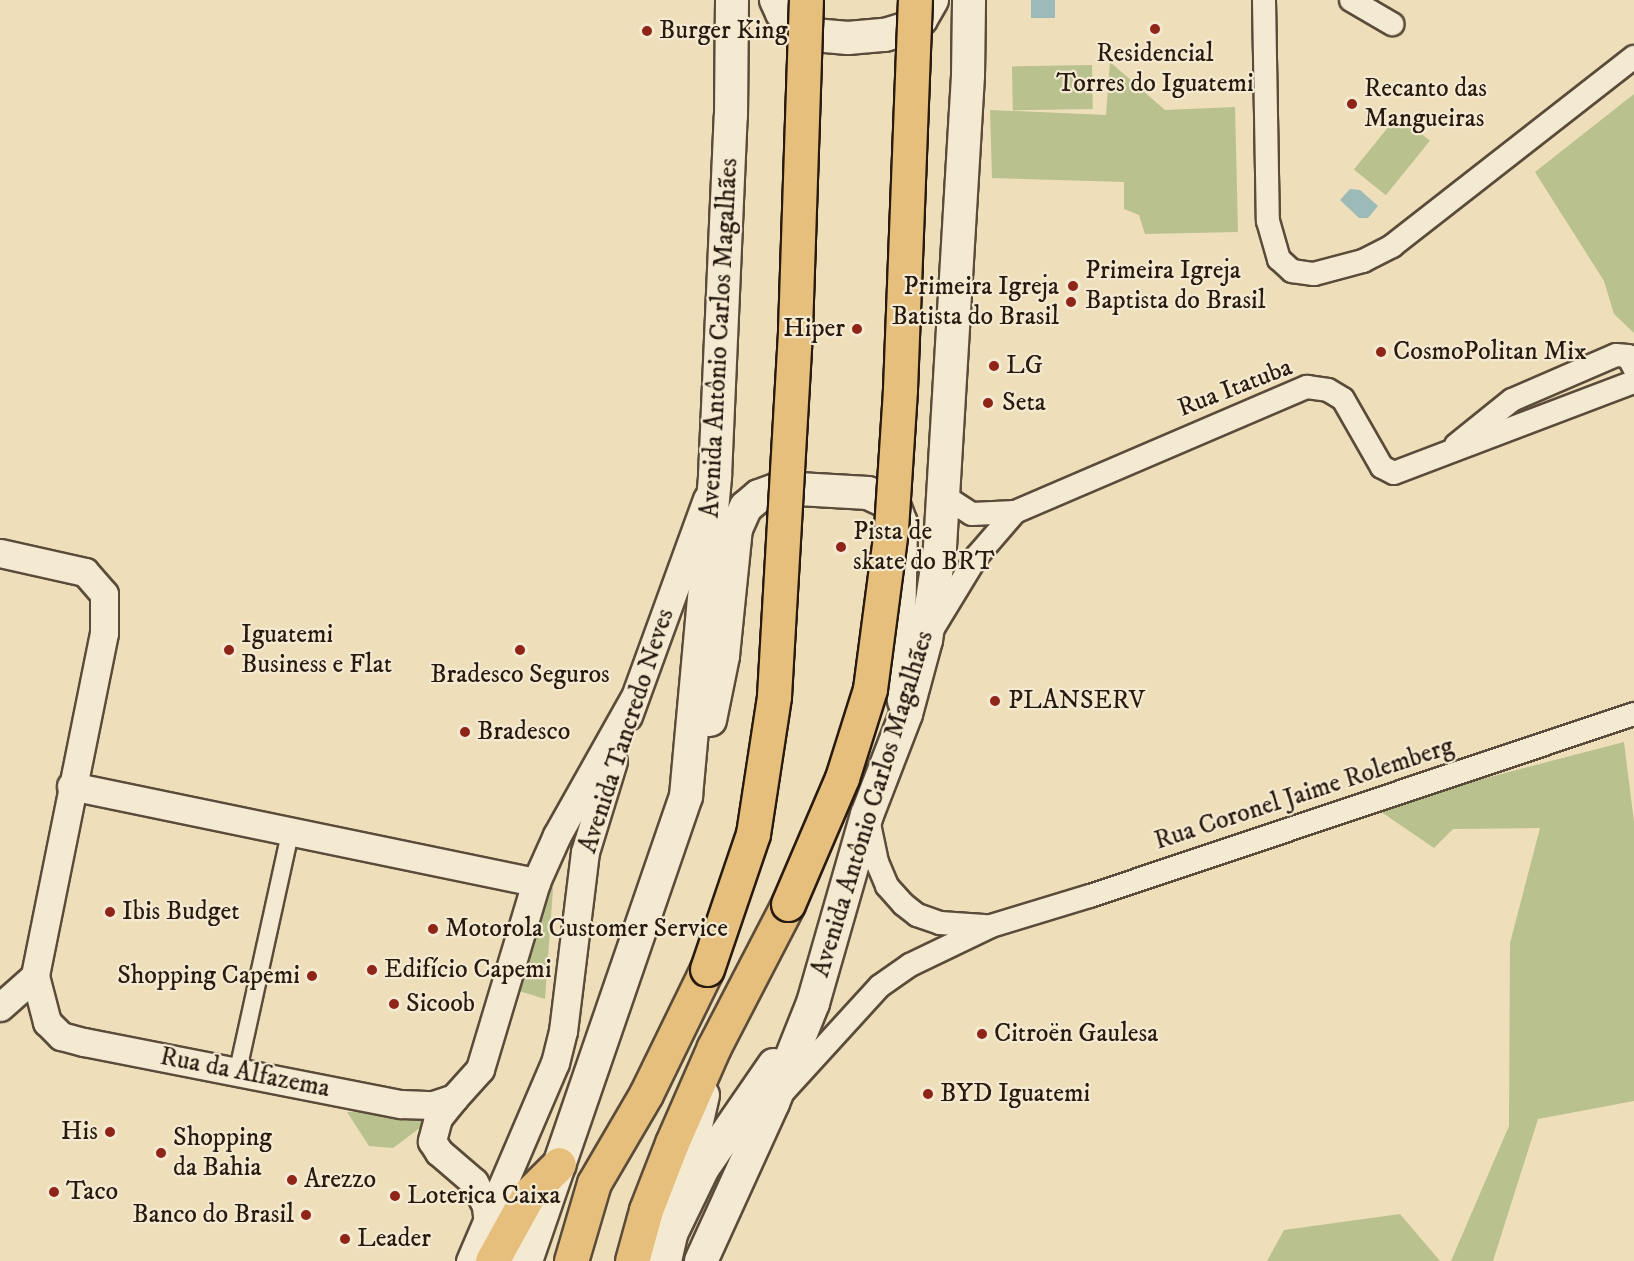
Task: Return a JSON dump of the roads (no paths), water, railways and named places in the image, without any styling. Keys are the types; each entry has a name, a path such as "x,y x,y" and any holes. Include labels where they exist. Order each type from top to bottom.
{"main road":[{"name":"Avenida Antônio Carlos Magalhães","path":"526,1261 686,796 715,476 731,116 732,0"},
{"path":"776,0 782,13 798,28 820,36 848,38 885,35 905,28 921,19 932,0"},
{"path":"572,1261 594,1183 646,1094 707,969 753,834 774,696 795,330 806,0"},
{"name":"Avenida Antônio Carlos Magalhães","path":"632,1261 650,1201 714,1047 788,904 842,778 870,689 891,529 899,401 915,0"},
{"name":"Avenida Antônio Carlos Magalhães","path":"701,1261 773,1103 813,1004 867,815 906,714 926,640 937,575 944,495 968,75 969,0"},
{"path":"686,796 711,718 723,656 736,529 746,507 759,496 781,488 844,491 868,494 894,505 901,524 900,670 906,714"},
{"path":"667,1250 703,1168 813,1004"},
{"name":"Avenida Antônio Carlos Magalhães","path":"667,1250 714,1047"},
{"path":"492,1261 529,1194 559,1164"}],"street":[{"path":"1264,0 1268,221 1280,259 1292,271 1314,274 1363,261 1392,246 1634,57"},
{"path":"1351,0 1392,24"},
{"name":"Rua Itatuba","path":"1443,456 1512,400 1616,355 1628,356 1634,368"},
{"name":"Rua Itatuba","path":"944,495 972,514 1015,512 1307,387 1328,390 1343,399 1382,468 1400,471 1634,382"},
{"name":"Avenida Tancredo Neves","path":"470,1261 488,1224 555,1063 563,1031 585,852 633,700 715,476"},
{"name":"Rua Itatuba","path":"926,640 977,556 1015,512"},
{"name":"Rua da Alfazema","path":"0,553 85,572 104,594 104,633 71,786 35,976 47,1022 60,1036 401,1104 433,1105 454,1098"},
{"path":"488,1224 486,1206 474,1182 438,1152 432,1140 438,1118 480,1069 536,882 557,835 633,700"},
{"name":"Rua Coronel Jaime Rolemberg","path":"773,1103 880,986 910,965 991,926 1090,896 1634,714"},
{"path":"71,786 291,829 536,882"},
{"name":"Rua Coronel Jaime Rolemberg","path":"867,815 877,862 887,886 903,904 917,915 940,923 991,926"},
{"path":"238,1070 291,829"},
{"path":"0,1007 35,976"}],"water":[{"path":"1031,0 1055,0 1055,18 1031,18"},
{"path":"1350,189 1360,190 1378,206 1368,218 1359,218 1340,200"}],"place":[{"name":"Residencial Torres do Iguatemi","path":"1155,29"},
{"name":"Burger King","path":"647,31"},
{"name":"Recanto das Mangueiras","path":"1352,104"},
{"name":"Primeira Igreja Baptista do Brasil","path":"1073,286"},
{"name":"Primeira Igreja Batista do Brasil","path":"1071,302"},
{"name":"Hiper","path":"857,329"},
{"name":"CosmoPolitan Mix","path":"1381,352"},
{"name":"LG","path":"994,366"},
{"name":"Seta","path":"988,403"},
{"name":"Pista de skate do BRT","path":"841,547"},
{"name":"Iguatemi Business e Flat","path":"229,650"},
{"name":"Bradesco Seguros","path":"520,650"},
{"name":"PLANSERV","path":"995,701"},
{"name":"Bradesco","path":"465,732"},
{"name":"Ibis Budget","path":"110,912"},
{"name":"Motorola Customer Service","path":"433,929"},
{"name":"Edifício Capemi","path":"372,970"},
{"name":"Shopping Capemi","path":"312,976"},
{"name":"Sicoob","path":"394,1004"},
{"name":"Citroën Gaulesa","path":"982,1034"},
{"name":"BYD Iguatemi","path":"928,1094"},
{"name":"His","path":"110,1132"},
{"name":"Shopping da Bahia","path":"161,1153"},
{"name":"Arezzo","path":"292,1180"},
{"name":"Taco","path":"54,1192"},
{"name":"Loterica Caixa","path":"395,1196"},
{"name":"Banco do Brasil","path":"306,1215"},
{"name":"Leader","path":"345,1239"}]}
